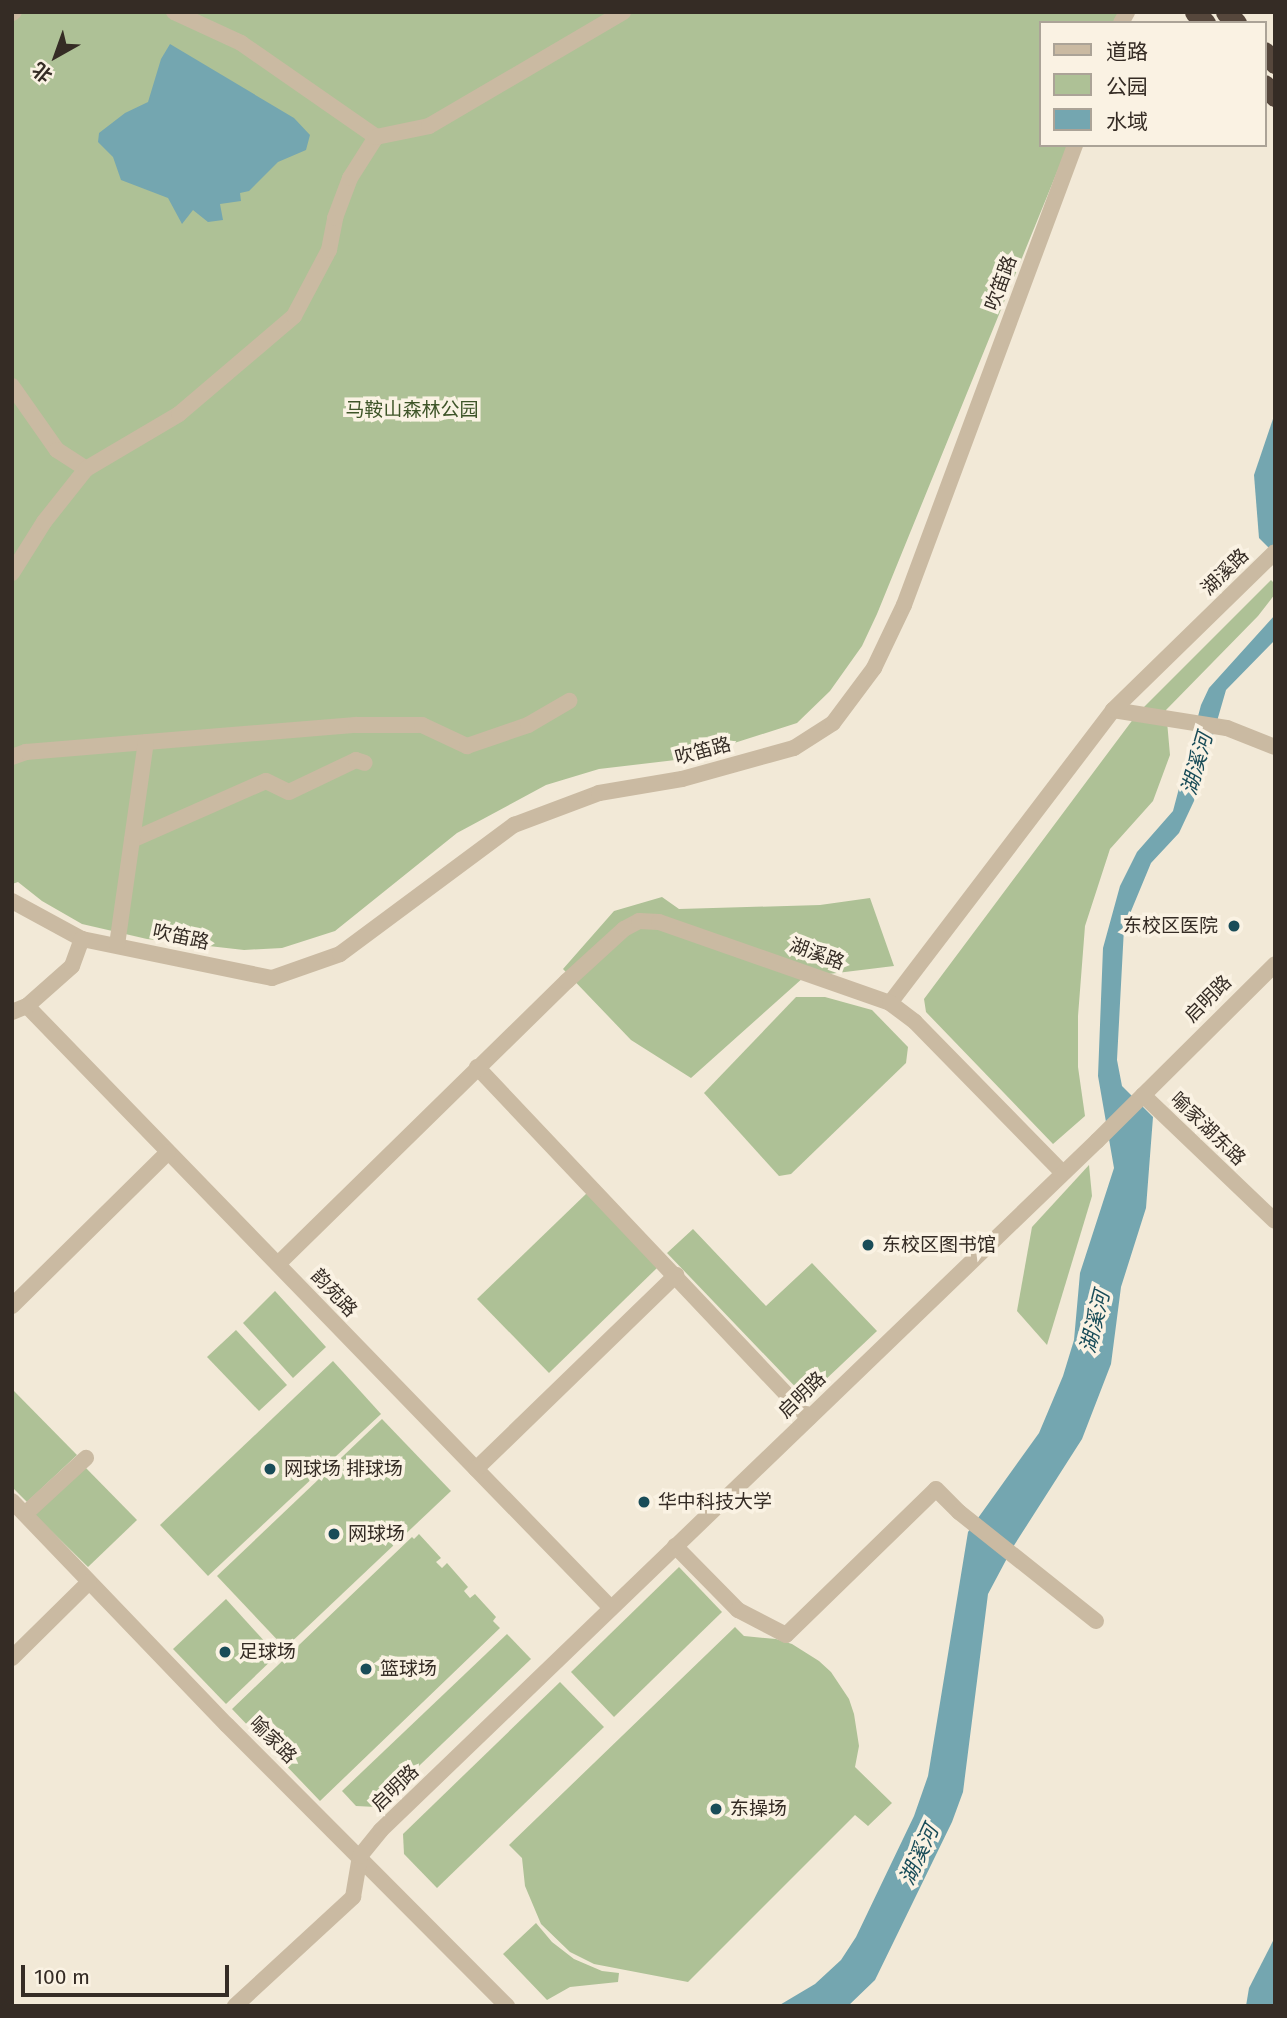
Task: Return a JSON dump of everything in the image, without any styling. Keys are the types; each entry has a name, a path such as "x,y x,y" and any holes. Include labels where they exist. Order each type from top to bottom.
{"street":[{"path":"174,12 241,43 376,136 429,126 622,12"},
{"path":"12,573 44,522 86,469 179,414 294,316 329,250 335,218 351,178 376,136"},
{"name":"吹笛路","path":"12,901 82,939 272,978 340,954 514,825 599,793 682,779 794,748 832,723 874,668 904,605 1074,147"},
{"path":"12,386 57,450 86,469"},
{"name":"湖溪路","path":"278,1264 477,1068 624,929 639,921 671,926 890,1003 1113,710 1272,555"},
{"path":"12,757 26,752 356,725 422,725 467,746 528,725 569,701"},
{"path":"1113,710 1184,724 1227,728 1275,747"},
{"path":"117,945 146,742"},
{"path":"132,840 266,781 289,792 356,760 365,763"},
{"path":"20,1009 72,966 82,939"},
{"name":"启明路","path":"360,1856 381,1830 1097,1141 1275,964"},
{"path":"890,1003 933,1040 1063,1173"},
{"name":"韵苑路","path":"20,1009 168,1152 610,1608"},
{"path":"477,1068 809,1418"},
{"name":"喻家湖东路","path":"1142,1095 1275,1222"},
{"path":"12,1306 168,1152"},
{"path":"476,1469 676,1275"},
{"path":"25,1514 86,1458"},
{"path":"675,1546 738,1610 786,1635 936,1489 963,1516 1096,1621"},
{"name":"喻家路","path":"12,1501 507,2006"},
{"path":"12,1658 89,1582"},
{"path":"235,2006 353,1897 360,1856"}],"green space":[{"name":"马鞍山森林公园","path":"12,12 1119,12 1116,21 1038,21 1038,147 1067,147 862,646 830,691 797,723 684,759 599,769 546,785 457,833 335,931 282,948 244,950 147,939 82,924 42,901 18,882 12,884"},
{"path":"1271,580 1275,584 1275,594 1258,616 1166,710 1170,755 1153,801 1110,849 1085,926 1078,1016 1078,1067 1085,1116 1053,1144 926,1012 924,999 1137,714"},
{"path":"662,897 679,909 820,905 870,898 894,966 804,977 691,1078 631,1040 563,969 614,911"},
{"path":"796,997 825,997 872,1010 908,1047 906,1063 791,1174 779,1176 704,1093"},
{"path":"1089,1165 1092,1196 1047,1345 1017,1311 1032,1227"},
{"path":"587,1193 658,1267 549,1373 477,1299"},
{"path":"693,1229 766,1306 812,1263 877,1331 806,1398 667,1253"},
{"path":"275,1291 326,1347 293,1378 243,1323"},
{"path":"236,1330 287,1385 259,1411 207,1357"},
{"name":"网球场 排球场","path":"333,1361 381,1414 208,1576 160,1525"},
{"path":"12,1389 77,1455 27,1502 12,1487"},
{"name":"网球场","path":"382,1419 451,1491 285,1648 217,1576"},
{"path":"83,1465 137,1520 88,1567 33,1513"},
{"name":"篮球场","path":"419,1534 441,1558 436,1562 442,1568 447,1563 468,1587 464,1591 470,1598 475,1594 496,1617 493,1621 500,1628 320,1801 232,1709 412,1537 414,1539"},
{"path":"679,1567 722,1612 614,1717 571,1672"},
{"name":"足球场","path":"226,1599 277,1655 226,1704 173,1649"},
{"name":"东操场","path":"735,1627 744,1636 776,1639 792,1644 831,1672 849,1699 854,1714 859,1746 855,1767 892,1803 868,1826 855,1815 688,1982 594,1964 570,1952 541,1924 525,1886 522,1858 509,1845"},
{"path":"507,1634 531,1659 376,1807 356,1806 342,1791"},
{"path":"560,1682 604,1727 437,1888 404,1854 403,1834"},
{"path":"536,1923 552,1942 574,1959 602,1971 619,1973 618,1982 570,1987 547,2000 503,1954"}],"water":[{"path":"170,44 294,118 310,135 306,150 278,162 249,191 240,193 241,201 220,204 223,220 208,222 193,210 182,224 168,198 121,180 113,157 98,142 99,133 125,113 148,102 161,59"},
{"path":"1275,413 1275,554 1259,538 1254,475"},
{"name":"湖溪河","path":"1275,615 1275,640 1226,690 1194,801 1179,833 1151,863 1124,928 1117,1060 1122,1086 1153,1117 1146,1208 1121,1287 1111,1364 1082,1439 1013,1547 988,1594 963,1792 952,1822 875,1980 848,2006 778,2006 815,1984 841,1960 856,1937 914,1816 928,1776 968,1532 1039,1433 1063,1376 1074,1340 1080,1273 1114,1168 1098,1076 1103,948 1120,886 1137,852 1173,811 1201,705 1209,688"},
{"path":"1275,1937 1275,2006 1246,2006 1249,1988"}],"place":[{"name":"东校区医院","path":"1234,926"},
{"name":"东校区图书馆","path":"868,1245"},
{"name":"网球场 排球场","path":"270,1469"},
{"name":"华中科技大学","path":"644,1502"},
{"name":"网球场","path":"334,1534"},
{"name":"足球场","path":"225,1652"},
{"name":"篮球场","path":"366,1669"},
{"name":"东操场","path":"716,1809"}]}
